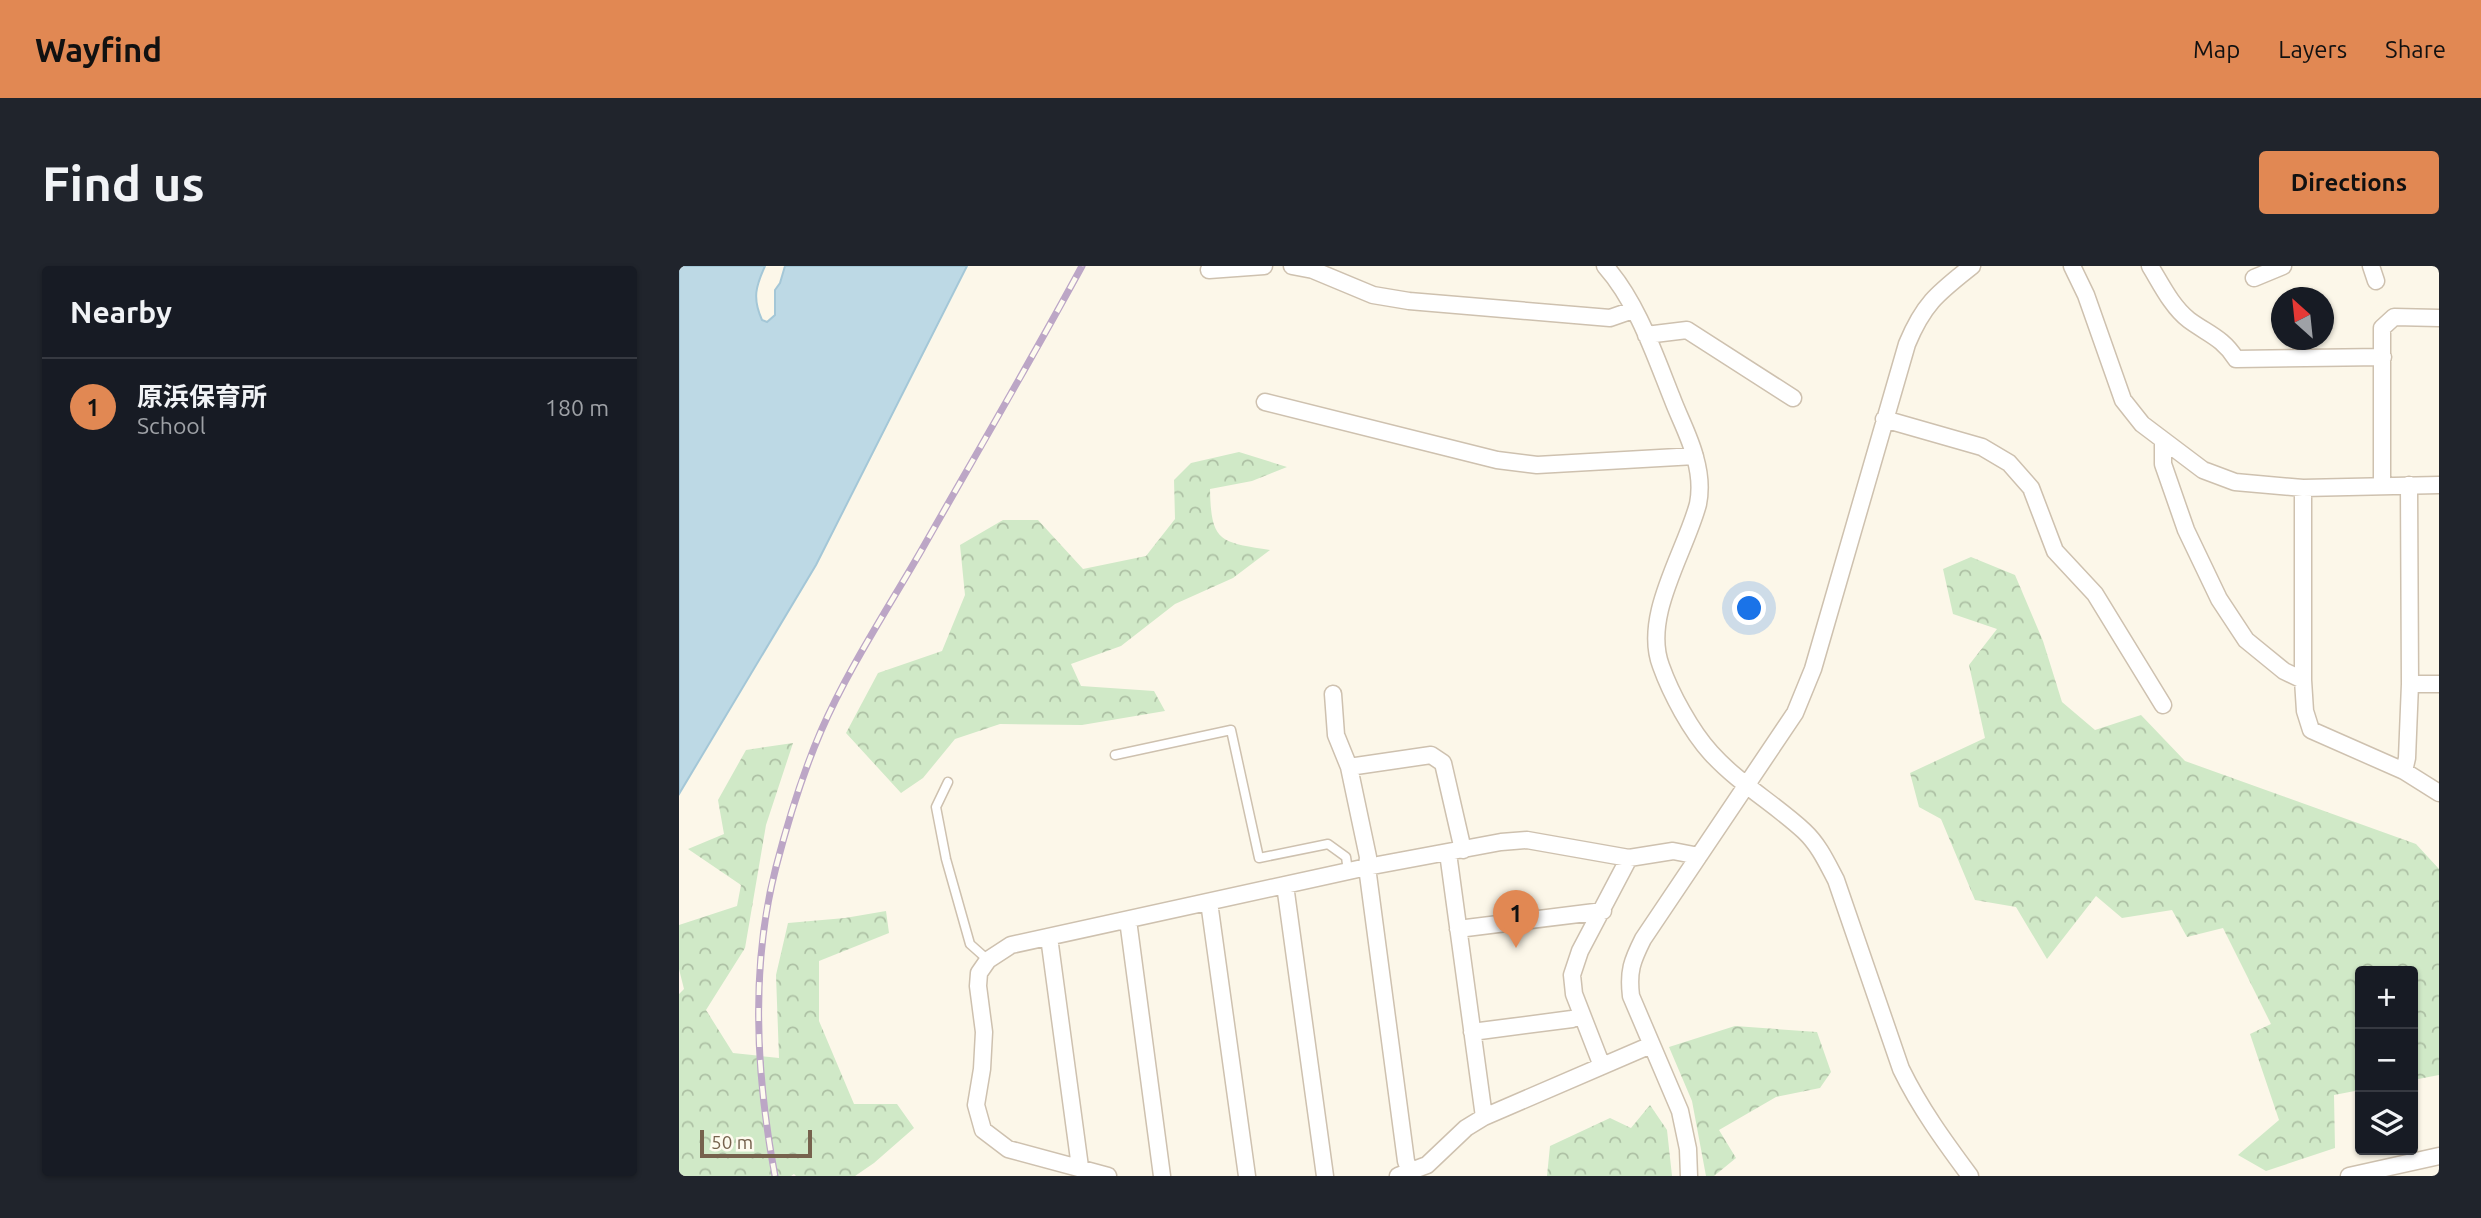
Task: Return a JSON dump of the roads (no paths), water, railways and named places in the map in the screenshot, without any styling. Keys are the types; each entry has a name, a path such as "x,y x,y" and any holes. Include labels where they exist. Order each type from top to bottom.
{"street":[{"path":"1209,270 1264,266"},
{"path":"1292,266 1313,270 1373,295 1409,301 1610,318 1633,310"},
{"path":"1605,266 1613,275 1646,335 1695,456 1700,478 1698,502 1663,599 1655,634 1660,664 1678,704 1710,752 1806,832 1821,851 1836,880 1901,1069 1926,1114 1970,1176"},
{"path":"1689,1176 1688,1149 1681,1111 1631,996 1628,976 1643,939 1795,713 1812,669 1907,344 1918,317 1939,292 1972,266"},
{"path":"2072,266 2086,295 2123,400 2142,424 2203,470 2235,482 2303,488 2439,485"},
{"path":"2150,266 2165,293 2187,319 2227,345 2236,359 2383,358"},
{"path":"2254,278 2283,266"},
{"path":"2382,486 2382,328 2394,317 2439,318"},
{"path":"1646,335 1687,330 1793,398"},
{"path":"1265,402 1510,461 1537,464 1695,456"},
{"path":"1884,419 1982,447 2009,463 2031,488 2055,551 2095,594 2163,705"},
{"path":"2164,442 2163,464 2181,518 2219,598 2246,640 2284,671 2303,680"},
{"path":"2404,771 2410,684 2409,485"},
{"path":"2303,488 2303,680 2305,711 2311,730 2404,771 2439,793"},
{"path":"2410,684 2439,684"},
{"path":"1333,694 1336,735 1349,767 1368,857 1367,867 1406,1161 1404,1174"},
{"path":"1349,767 1431,755 1443,763 1455,851 1458,929 1484,1117"},
{"path":"1108,1176 1008,1149 983,1130 977,1105 984,1032 979,973 988,960 1011,946 1367,867 1501,842 1527,840 1629,858 1673,850 1699,856"},
{"path":"1602,1066 1573,995 1572,975 1580,951 1629,858"},
{"path":"1286,885 1325,1176"},
{"path":"1209,902 1247,1176"},
{"path":"1458,929 1603,911"},
{"path":"1128,920 1162,1176"},
{"path":"1049,937 1080,1167"},
{"path":"1472,1032 1572,1019 1581,1015"},
{"path":"1404,1174 1427,1165 1466,1128 1484,1117 1651,1045"},
{"path":"2349,1176 2439,1156"}],"lane":[{"path":"1115,755 1231,730 1259,858 1328,844 1346,857 1348,872"},
{"path":"948,782 936,807 946,859 970,944 988,960"}],"water":[{"path":"679,266 765,266 757,286 756,299 762,320 767,322 775,315 775,290 785,266 967,266 816,565 679,794"}],"railway":[{"path":"775,1176 763,1099 759,982 762,943 776,867 802,781 821,731 856,662 1082,266"}],"place":[{"name":"原浜保育所","path":"1516,948"}]}
